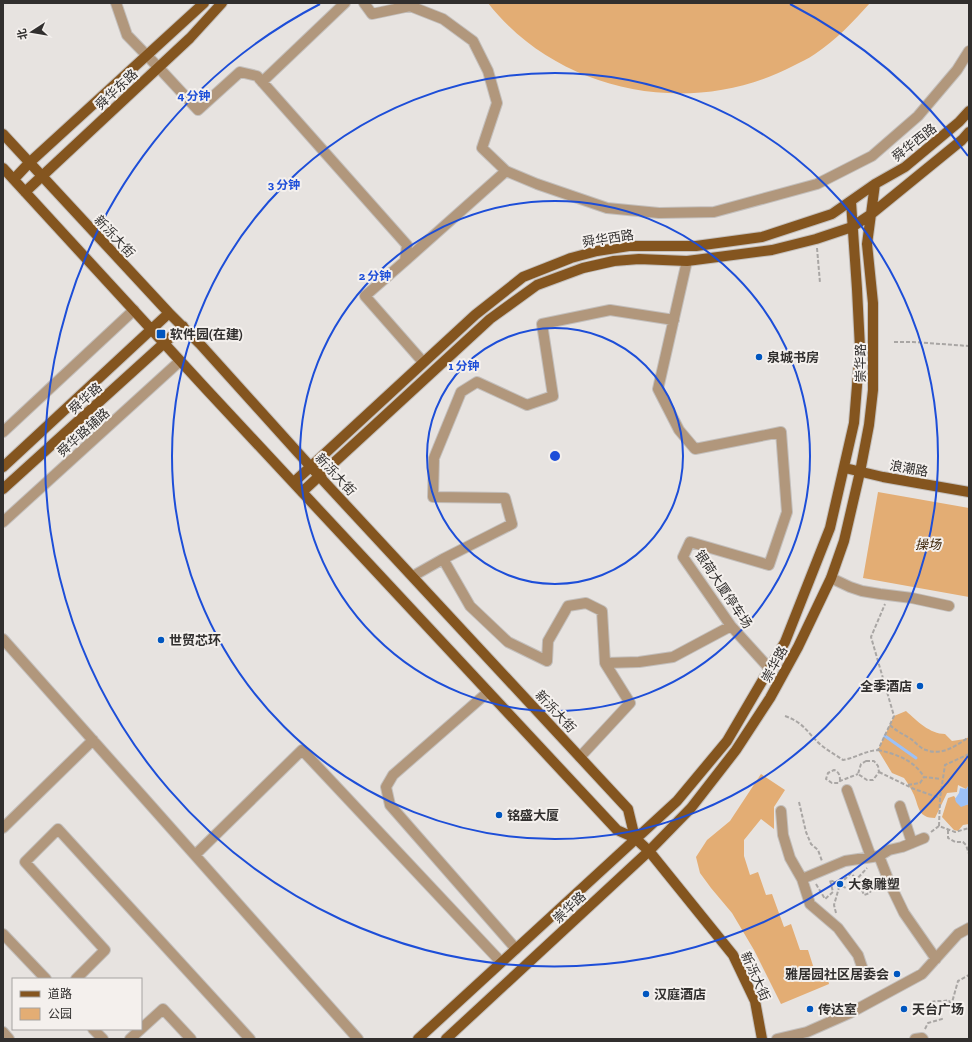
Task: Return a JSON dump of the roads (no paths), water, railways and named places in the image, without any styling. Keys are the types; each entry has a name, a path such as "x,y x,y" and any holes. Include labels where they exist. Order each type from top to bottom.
{"main road":[{"name":"舜华东路","path":"14,179 30,162 204,3"},
{"name":"舜华东路","path":"26,192 159,68 190,38 222,3"},
{"name":"舜华西路","path":"294,482 475,315 523,277 571,258 597,251 629,246 696,246 762,237 832,214 875,184 905,167 959,122 969,111"},
{"name":"舜华西路","path":"302,492 490,319 537,285 583,268 614,261 640,259 687,261 772,250 816,239 852,227 870,215 962,140 969,132"},
{"name":"新泺大街","path":"3,134 169,313 183,326 310,466 628,809 635,838"},
{"name":"新泺大街","path":"3,168 151,330 617,830 635,838 649,850 733,956 755,1001 762,1039"},
{"name":"崇华路","path":"446,1039 692,808 736,750 770,698 798,647 831,578 844,541 869,425 873,390 873,303 867,244 875,184"},
{"name":"崇华路","path":"418,1039 677,801 727,741 785,642 830,528 854,423 860,348 858,289 851,202"},
{"name":"舜华路","path":"3,468 169,313"},
{"name":"舜华路","path":"3,489 183,326"},
{"name":"浪潮路","path":"844,468 969,492"}],"street":[{"path":"116,3 127,35 198,110 240,72 257,76 407,245 405,261"},
{"path":"262,82 345,3"},
{"path":"364,3 372,14 410,6 443,20 473,41 488,71 497,103 482,148 506,172 607,208 659,213 714,212 817,184 872,156 918,116 957,70 969,51"},
{"path":"423,362 364,296 506,172"},
{"name":"银荷大厦停车场","path":"687,261 658,389 679,430 695,449 781,432 787,512 769,565 690,542 683,557 731,626 769,668"},
{"path":"3,432 134,310"},
{"path":"413,576 512,524 505,498 432,497 434,458 461,392 477,382 527,405 554,396 542,324 610,310 674,320"},
{"name":"舜华路辅路","path":"3,522 180,361"},
{"path":"443,559 470,606 508,642 548,661 548,641 568,606 586,603 602,611 605,663 630,703 580,757"},
{"path":"831,578 862,591 912,598 949,606"},
{"path":"605,663 639,662 673,657 731,626"},
{"path":"3,639 358,1039"},
{"path":"488,692 392,775 386,787 390,805 516,948"},
{"path":"3,828 93,740"},
{"path":"195,856 302,750 501,962"},
{"path":"847,790 875,856 888,878 904,913 936,959"},
{"path":"900,806 912,843"},
{"path":"781,811 783,835 790,858 802,879 810,904 838,928 858,955 865,976"},
{"path":"77,978 105,950 25,862 58,829 250,1039"},
{"path":"802,879 845,861 875,856 924,838"},
{"path":"777,1039 807,1032 850,1013 922,974 958,934 969,928"},
{"path":"3,934 45,978"},
{"path":"142,1028 163,1009 192,1039"},
{"path":"94,1030 103,1039"},
{"path":"130,1039 140,1030"},
{"path":"3,1032 9,1039"}],"water":[{"path":"969,785 969,804 961,807 955,799 960,788 966,789"}],"waterway":[{"path":"885,736 916,758"}],"place":[{"name":"软件园(在建)","path":"161,334"},
{"name":"泉城书房","path":"759,357"},
{"name":"世贸芯环","path":"161,640"},
{"name":"全季酒店","path":"920,686"},
{"name":"铭盛大厦","path":"499,815"},
{"name":"大象雕塑","path":"840,884"},
{"name":"雅居园社区居委会","path":"897,974"},
{"name":"汉庭酒店","path":"646,994"},
{"name":"传达室","path":"810,1009"},
{"name":"天台广场","path":"904,1009"}],"park label":[{"name":"操场","path":"928,544"}]}
